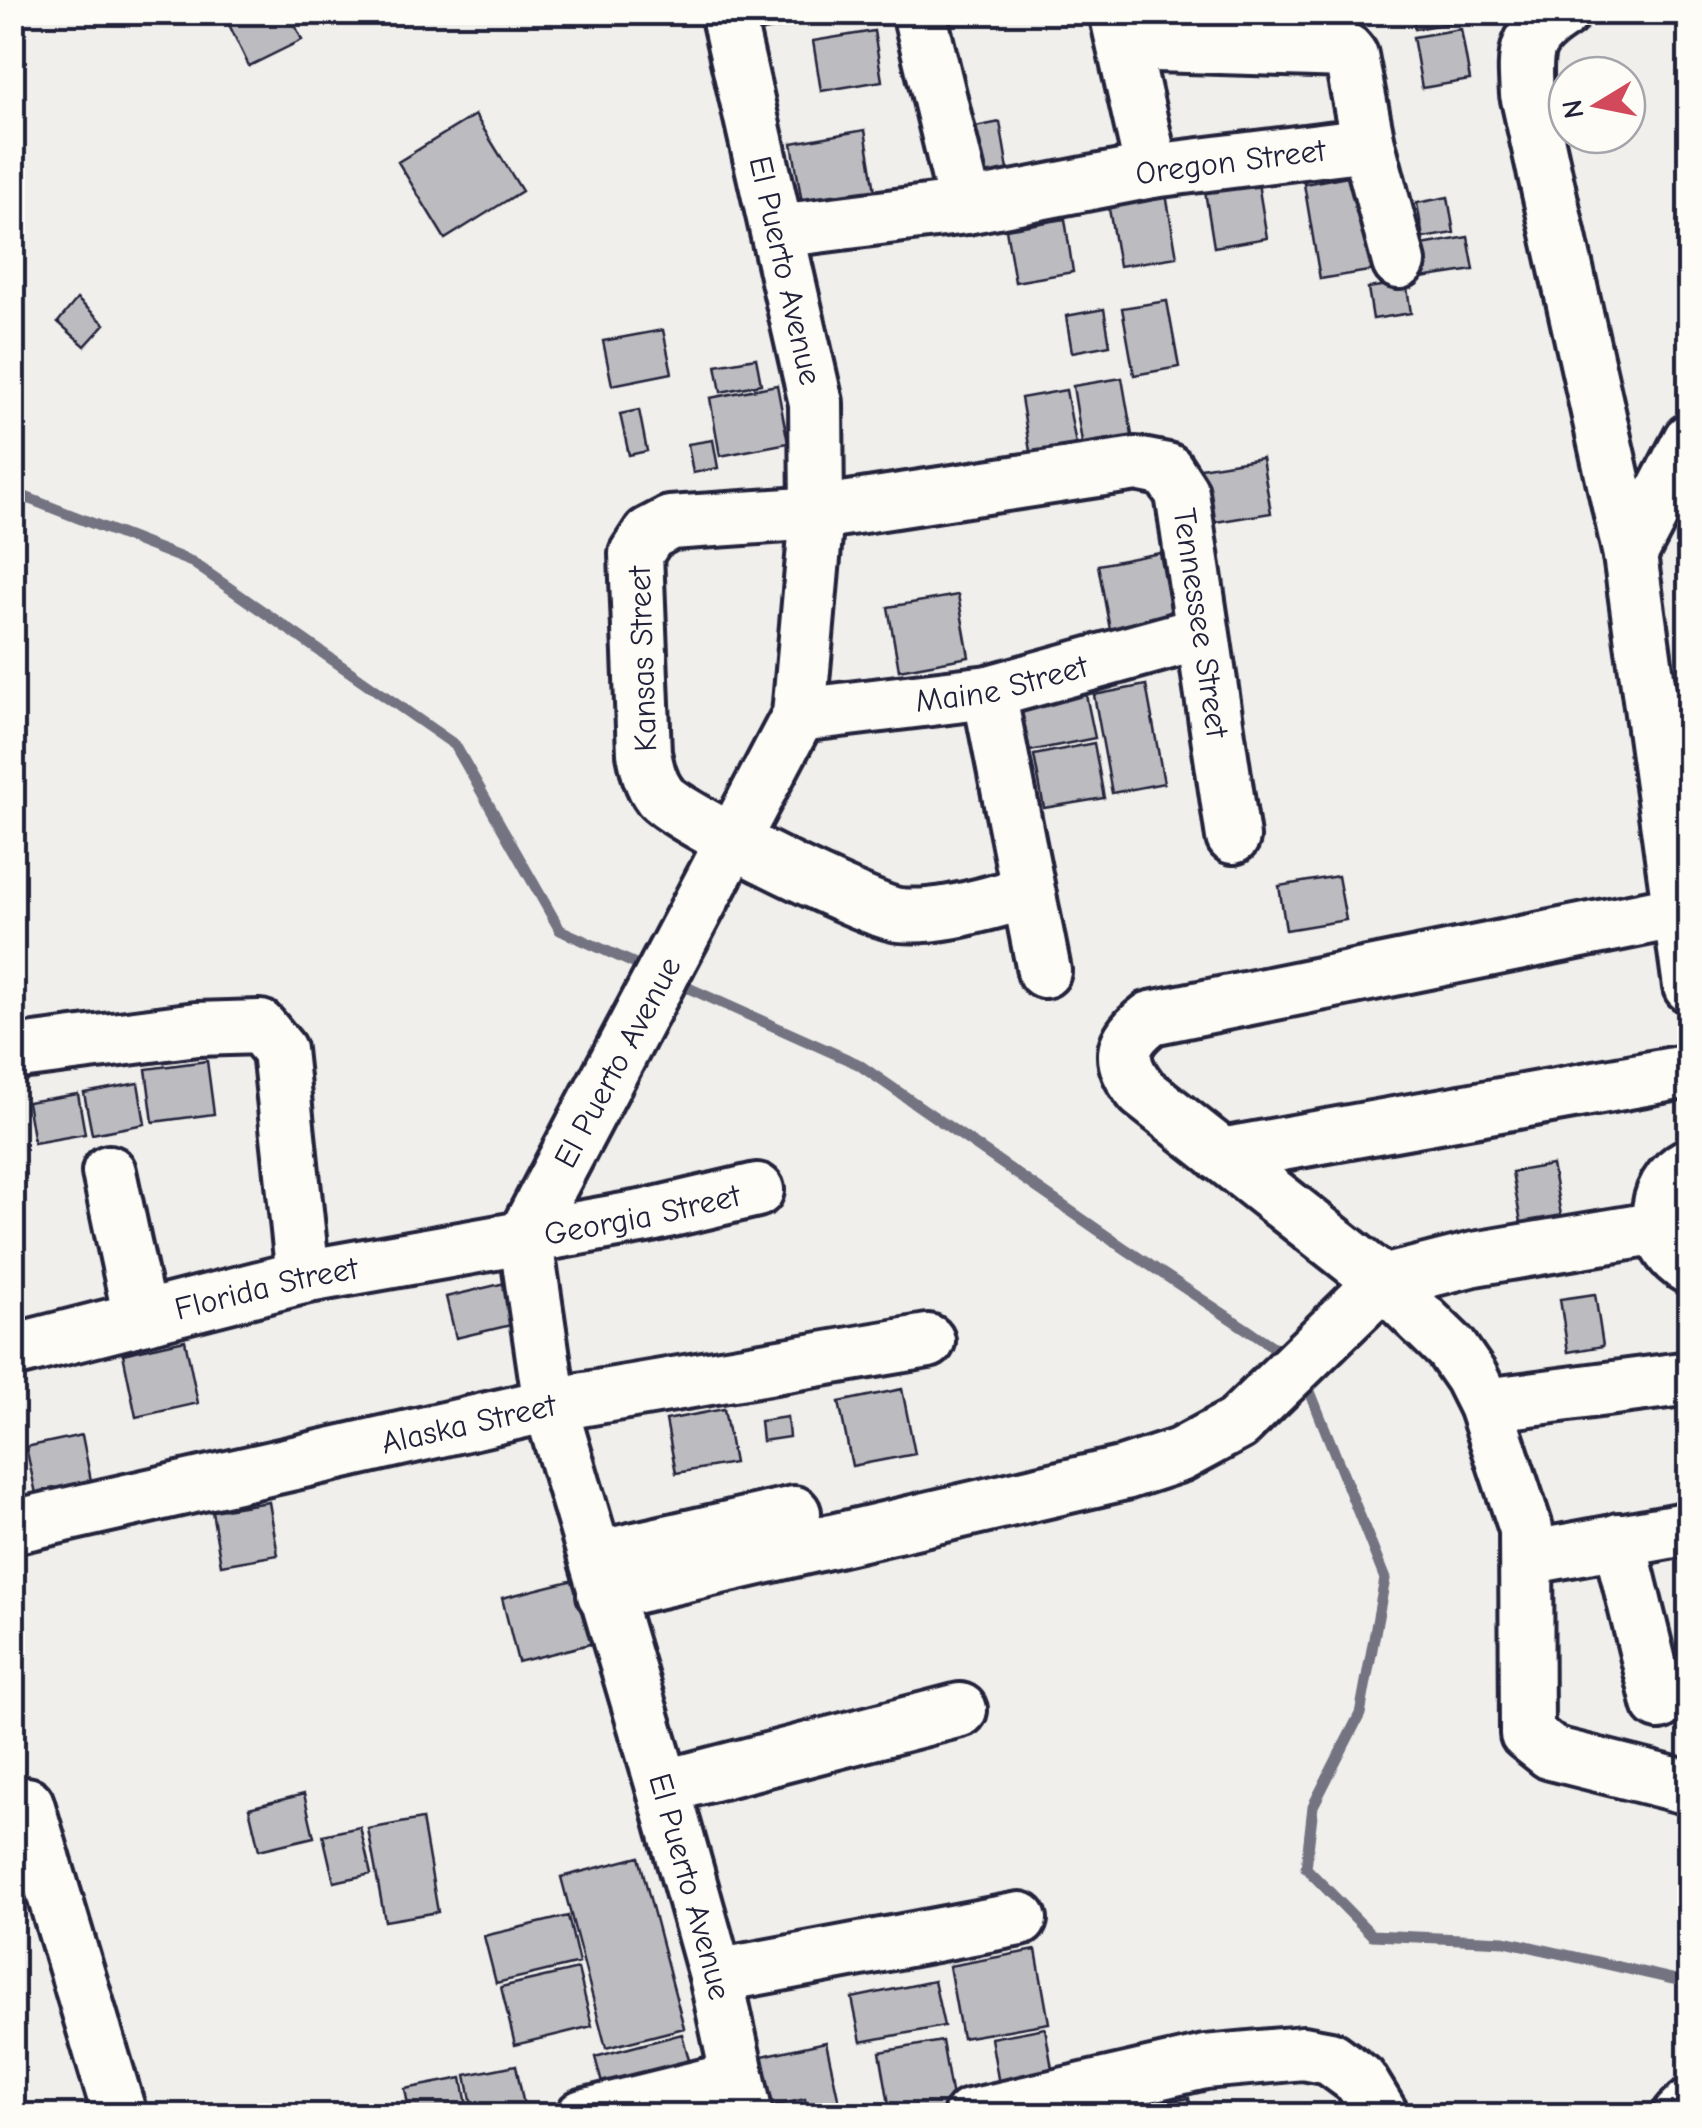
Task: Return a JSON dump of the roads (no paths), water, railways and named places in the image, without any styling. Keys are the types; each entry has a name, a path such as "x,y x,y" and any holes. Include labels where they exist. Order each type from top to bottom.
{"street":[{"name":"El Puerto Avenue","path":"727,12 816,403 817,512 799,716 525,1235 550,1405 716,1976 742,2096"},
{"path":"919,12 966,207"},
{"path":"1563,12 1541,26 1528,43 1524,56 1527,94 1630,555 1683,910 1690,986"},
{"name":"Oregon Street","path":"778,231 966,207 1152,171 1368,144 1347,51 1120,28"},
{"path":"1120,28 1152,171"},
{"path":"1368,144 1398,262"},
{"path":"1630,555 1690,440"},
{"name":"Tennessee Street","path":"817,512 1136,464 1167,470 1182,494 1232,838"},
{"name":"Kansas Street","path":"817,512 670,522 649,534 636,554 644,753 649,778 662,798 735,842 881,912 944,912 1027,892"},
{"name":"Maine Street","path":"799,716 990,692 1202,634"},
{"path":"990,692 1044,971"},
{"path":"1683,910 1151,1018 1131,1032 1124,1051 1128,1074 1142,1092 1383,1282 1450,1348 1471,1377 1485,1405 1526,1529 1527,1734 1551,1753 1690,1788"},
{"path":"12,1053 198,1029 260,1027 278,1050 303,1277"},
{"path":"1221,1154 1690,1071"},
{"path":"600,1576 1125,1473 1180,1456 1237,1424 1383,1282 1474,1259 1674,1248 1658,1205 1667,1183 1690,1164"},
{"path":"109,1172 140,1318"},
{"name":"Georgia Street","path":"525,1235 646,1216 757,1190"},
{"name":"Florida Street","path":"12,1351 303,1277 525,1235"},
{"name":"Alaska Street","path":"12,1527 550,1405 928,1341"},
{"path":"1485,1405 1690,1378"},
{"path":"1527,1558 1690,1528"},
{"path":"1620,1540 1659,1703"},
{"path":"663,1786 960,1710"},
{"path":"27,1804 120,2116"},
{"path":"716,1976 1020,1919"},
{"path":"970,2116 1206,2062 1303,2053 1330,2058 1360,2080 1382,2116"},
{"path":"583,2116 742,2096"},
{"path":"1679,2116 1690,2105"}],"waterway":[{"path":"12,492 192,562 455,745 560,930 651,971"},
{"path":"673,981 858,1064 1281,1352"},
{"path":"1309,1389 1385,1579 1360,1714 1313,1806 1306,1868 1372,1935 1505,1941 1690,1983"}]}
